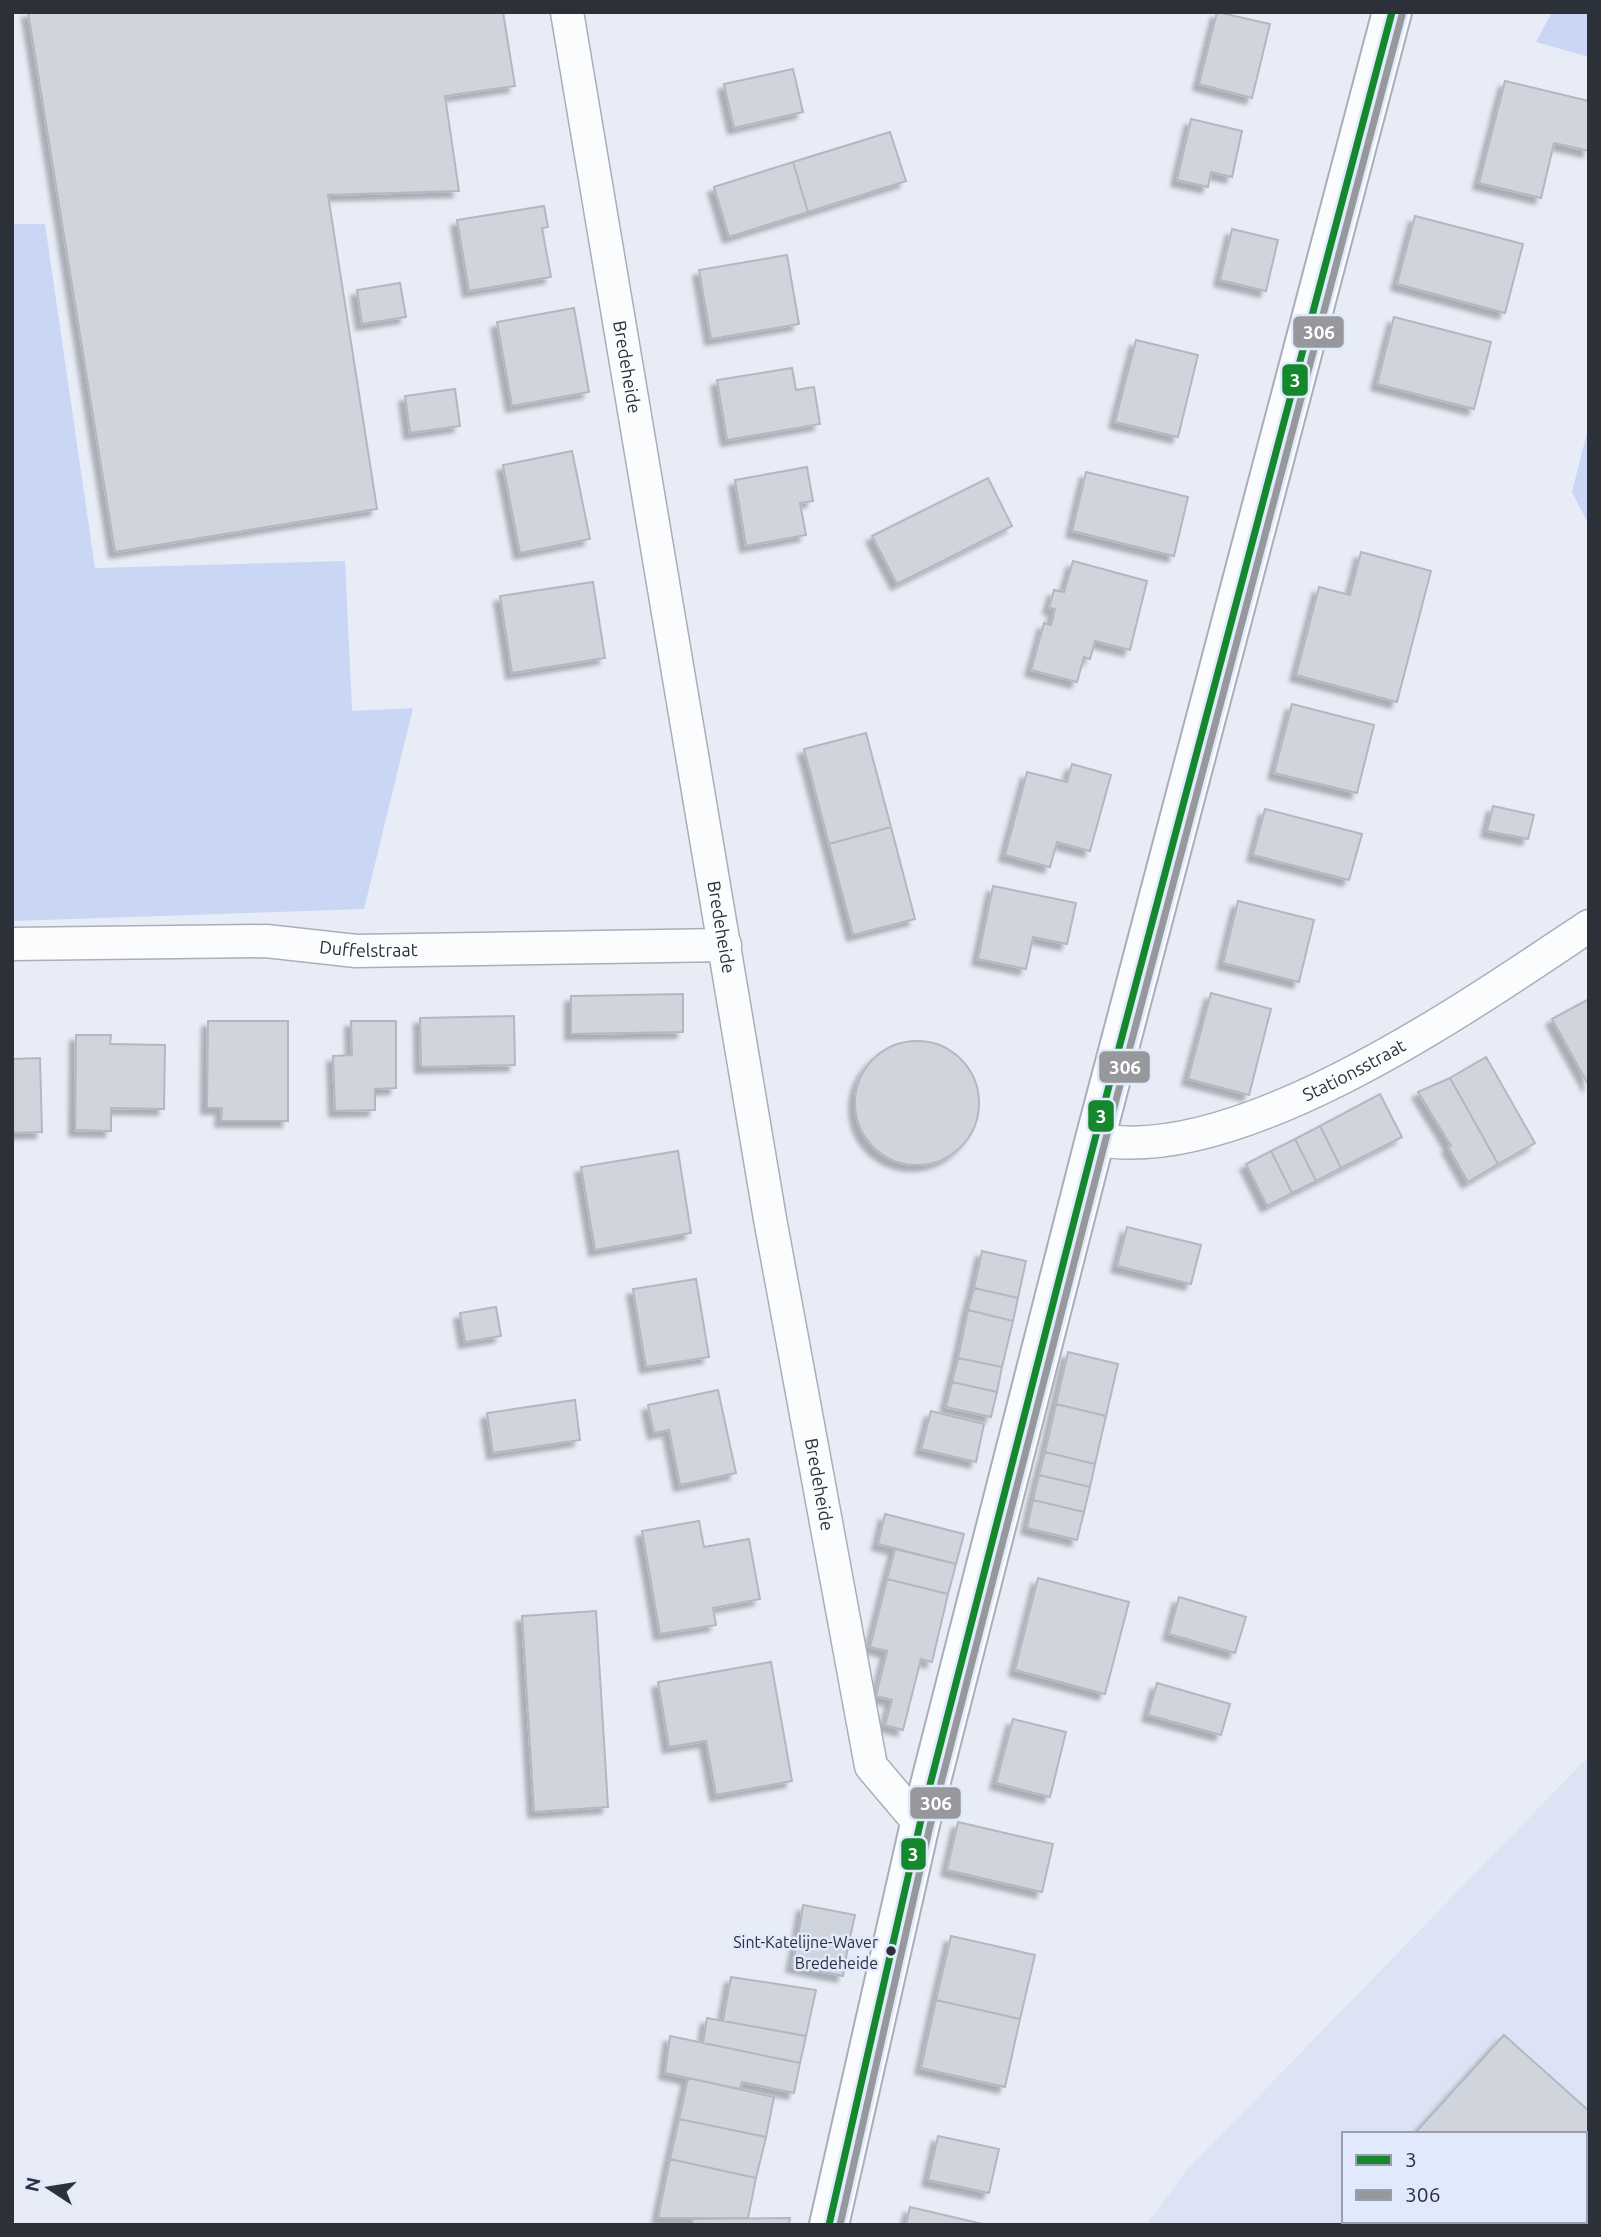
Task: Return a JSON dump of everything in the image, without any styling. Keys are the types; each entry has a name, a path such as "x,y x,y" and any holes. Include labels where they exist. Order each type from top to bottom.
{"street":[{"name":"Bredeheide","path":"567,12 770,1219 871,1766 920,1824"},
{"path":"829,2225 920,1824 1095,1139 1392,12"},
{"name":"Stationsstraat","path":"1095,1139 1123,1144 1171,1139 1248,1120 1331,1082 1455,1015 1589,926"},
{"name":"Duffelstraat","path":"12,944 266,941 356,951 725,945"}],"shaded area":[{"path":"1552,12 1589,12 1589,57 1536,42"},
{"path":"12,224 45,224 95,568 345,561 352,711 413,708 364,909 12,921"},
{"path":"1589,425 1589,525 1572,492"},
{"path":"1589,1756 1589,2225 1146,2225 1187,2170"}],"building":[{"path":"28,12 503,12 515,86 445,96 459,191 328,195 377,509 115,552"},
{"path":"1217,12 1270,24 1252,98 1199,84"},
{"path":"793,69 803,112 734,128 724,84"},
{"path":"1505,81 1589,101 1589,151 1554,143 1541,198 1479,183"},
{"path":"1191,119 1242,131 1232,177 1211,172 1208,187 1177,180"},
{"path":"890,132 906,181 808,212 793,162"},
{"path":"793,162 808,212 729,237 714,187"},
{"path":"544,206 548,227 542,228 551,277 469,291 457,220"},
{"path":"1415,216 1523,244 1505,313 1397,284"},
{"path":"1232,229 1278,240 1266,291 1220,280"},
{"path":"787,255 799,324 711,339 699,270"},
{"path":"400,283 406,317 362,324 357,290"},
{"path":"574,308 589,392 512,406 497,322"},
{"path":"1394,317 1491,342 1474,409 1377,384"},
{"path":"1136,340 1198,355 1178,437 1115,422"},
{"path":"792,368 796,390 814,387 820,424 727,440 717,380"},
{"path":"455,389 460,426 410,433 405,396"},
{"path":"572,451 590,539 520,553 503,465"},
{"path":"807,467 813,501 800,503 806,535 746,546 735,480"},
{"path":"1086,472 1188,497 1174,556 1072,531"},
{"path":"988,478 1012,526 897,584 872,536"},
{"path":"1361,552 1431,571 1397,702 1296,675 1319,587 1350,595"},
{"path":"1073,561 1147,581 1130,650 1095,641 1090,659 1084,657 1077,682 1031,670 1044,623 1051,625 1055,609 1049,608 1054,590 1064,592"},
{"path":"593,582 605,658 512,673 500,596"},
{"path":"1292,704 1374,725 1357,793 1274,773"},
{"path":"866,733 891,827 829,844 804,749"},
{"path":"1072,764 1111,775 1090,851 1057,842 1050,867 1005,855 1027,772 1067,782"},
{"path":"1493,806 1534,815 1528,839 1487,831"},
{"path":"1265,809 1362,834 1349,880 1253,855"},
{"path":"891,827 915,919 853,935 829,844"},
{"path":"993,886 1076,903 1067,944 1033,937 1026,969 978,959"},
{"path":"1238,901 1314,920 1299,982 1223,963"},
{"path":"1211,993 1271,1009 1249,1095 1188,1079"},
{"path":"683,994 683,1032 571,1034 571,996"},
{"path":"1589,999 1589,1086 1552,1019"},
{"path":"514,1016 515,1065 421,1067 420,1018"},
{"path":"208,1021 288,1021 288,1121 221,1121 222,1108 207,1108"},
{"path":"351,1021 396,1021 396,1088 375,1089 375,1110 335,1111 333,1056 352,1055"},
{"path":"76,1035 111,1035 110,1044 165,1045 164,1109 111,1108 111,1131 75,1130"},
{"path":"917,1041 941,1045 961,1059 975,1079 979,1103 975,1127 961,1147 941,1161 917,1165 893,1161 873,1147 859,1127 855,1103 859,1079 873,1059 893,1045"},
{"path":"1486,1057 1535,1143 1498,1164 1450,1078"},
{"path":"40,1058 42,1132 12,1133 12,1059"},
{"path":"1450,1078 1498,1164 1468,1182 1448,1147 1451,1146 1418,1092"},
{"path":"1380,1094 1402,1137 1341,1168 1320,1126"},
{"path":"1320,1126 1341,1168 1316,1181 1295,1139"},
{"path":"1295,1139 1316,1181 1292,1193 1271,1151"},
{"path":"678,1151 691,1233 595,1250 581,1167"},
{"path":"1271,1151 1292,1193 1267,1206 1246,1164"},
{"path":"1127,1227 1201,1245 1191,1284 1117,1266"},
{"path":"982,1251 1026,1261 1018,1298 974,1288"},
{"path":"696,1279 709,1357 646,1367 633,1289"},
{"path":"974,1288 1018,1298 1013,1321 968,1310"},
{"path":"496,1307 501,1336 465,1342 460,1313"},
{"path":"968,1310 1013,1321 1002,1367 958,1358"},
{"path":"1068,1352 1118,1364 1106,1416 1056,1404"},
{"path":"958,1358 1002,1367 997,1392 952,1382"},
{"path":"952,1382 997,1392 991,1417 946,1407"},
{"path":"718,1390 736,1473 680,1485 669,1430 654,1433 648,1405"},
{"path":"575,1400 580,1440 493,1453 487,1413"},
{"path":"1056,1404 1106,1416 1095,1464 1045,1452"},
{"path":"931,1411 984,1424 976,1462 921,1449"},
{"path":"1045,1452 1095,1464 1090,1487 1039,1475"},
{"path":"1039,1475 1090,1487 1084,1512 1033,1500"},
{"path":"1033,1500 1084,1512 1077,1540 1027,1528"},
{"path":"885,1514 964,1534 956,1564 878,1544"},
{"path":"699,1521 704,1547 749,1539 760,1599 713,1608 716,1625 660,1634 642,1531"},
{"path":"895,1549 956,1564 948,1594 887,1579"},
{"path":"1038,1578 1129,1602 1105,1694 1015,1670"},
{"path":"887,1579 948,1594 932,1662 921,1659 903,1730 885,1725 892,1700 876,1696 887,1651 870,1647"},
{"path":"1179,1597 1246,1617 1235,1653 1169,1634"},
{"path":"596,1611 608,1807 534,1812 522,1616"},
{"path":"771,1662 792,1781 716,1795 706,1741 669,1747 658,1682"},
{"path":"1157,1683 1230,1704 1221,1735 1148,1715"},
{"path":"1013,1719 1066,1732 1050,1797 996,1783"},
{"path":"958,1822 1053,1844 1042,1892 947,1870"},
{"path":"803,1905 855,1915 848,1946 798,1937"},
{"path":"951,1936 1035,1955 1020,2019 936,2000"},
{"path":"798,1937 848,1946 843,1976 792,1966"},
{"path":"731,1977 816,1990 806,2036 723,2021"},
{"path":"936,2000 1020,2019 1005,2087 921,2068"},
{"path":"707,2018 806,2036 800,2063 703,2043"},
{"path":"1504,2035 1589,2111 1589,2225 1490,2223 1587,2223 1587,2132 1416,2132"},
{"path":"670,2036 800,2063 794,2093 742,2082 740,2089 665,2073"},
{"path":"688,2078 774,2097 766,2137 679,2119"},
{"path":"679,2119 766,2137 756,2178 670,2159"},
{"path":"938,2136 999,2149 989,2193 928,2180"},
{"path":"670,2159 756,2178 748,2218 658,2218"},
{"path":"910,2207 987,2225 906,2225"},
{"path":"790,2218 789,2225 692,2225 693,2219"}],"transit line":[{"name":"3","path":"829,2225 920,1824 1095,1139 1392,12"},
{"name":"306","path":"840,2225 930,1826 1105,1142 1402,15"}],"place":[{"name":"Sint-Katelijne-Waver Bredeheide","path":"891,1951"}]}
